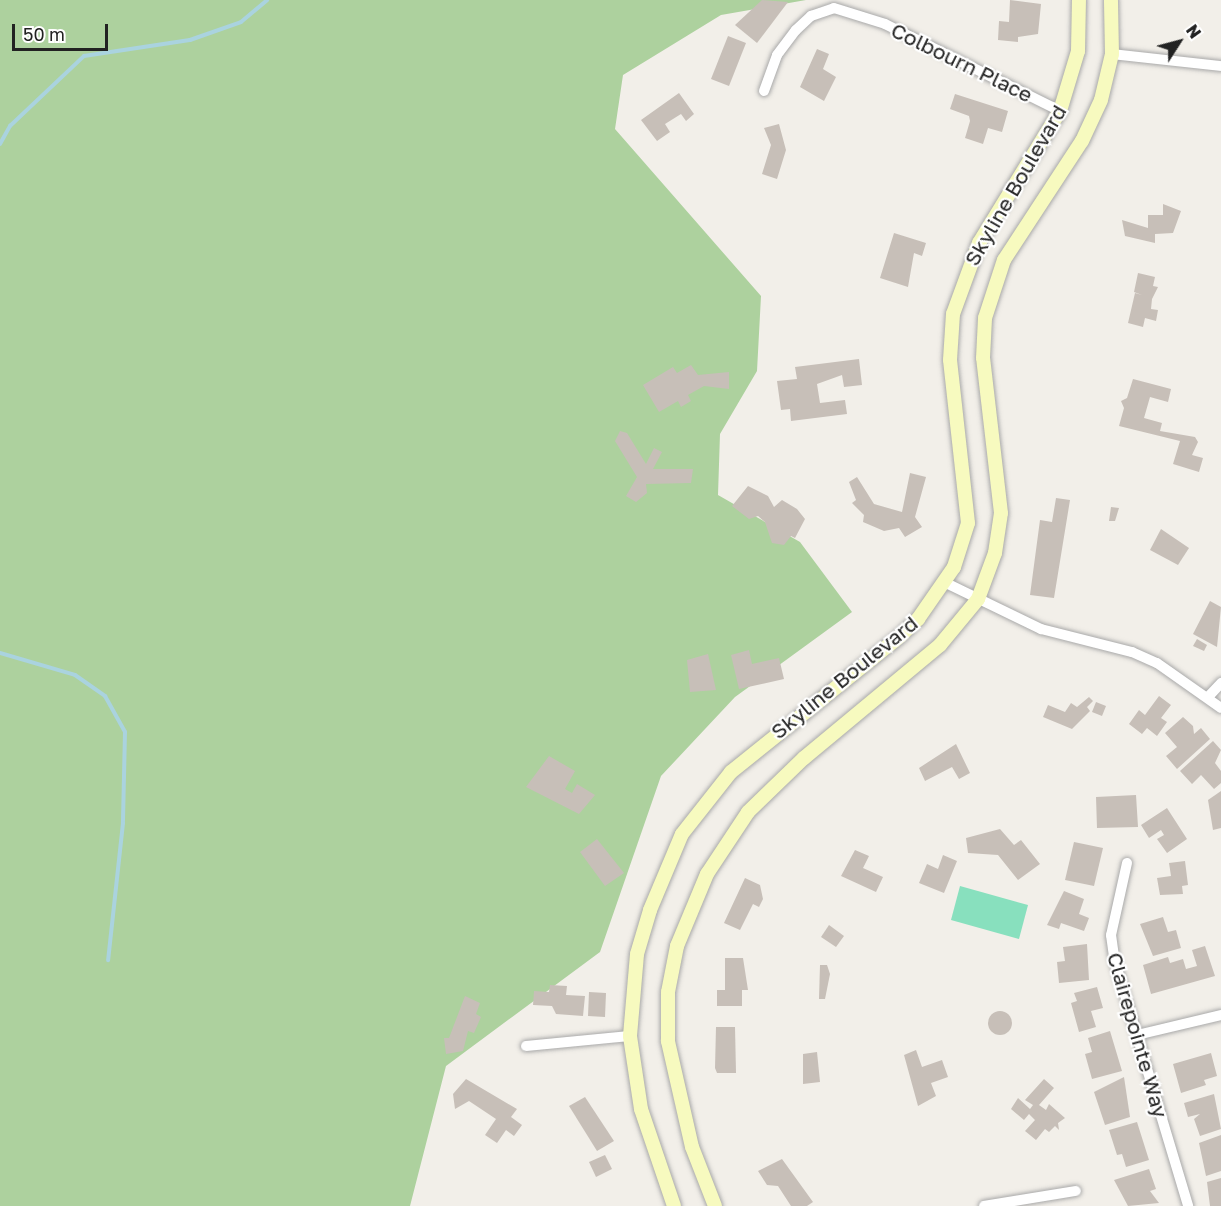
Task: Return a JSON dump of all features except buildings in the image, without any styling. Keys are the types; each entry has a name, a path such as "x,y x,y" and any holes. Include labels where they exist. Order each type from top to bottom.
{"main road":[{"name":"Skyline Boulevard","path":"674,1206 640,1109 630,1036 637,954 664,871 682,834 751,752 900,636 946,583 968,523 950,360 953,314 979,243 1060,111 1078,51 1079,0"},
{"name":"Skyline Boulevard","path":"715,1206 692,1147 668,1041 668,992 678,946 707,874 748,812 777,782 940,645 978,599 995,553 1001,513 983,358 985,318 1004,260 1082,141 1101,100 1112,54 1111,0"}],"street":[{"name":"Colbourn Place","path":"764,91 777,55 796,30 811,16 834,8 885,24 1060,111"},
{"path":"1112,54 1221,66"},
{"path":"946,583 1041,629 1132,652 1209,696 1221,708"},
{"path":"1209,696 1221,683"},
{"name":"Clairepointe Way","path":"1127,863 1111,934 1137,1035 1188,1206"},
{"path":"1137,1035 1221,1015"},
{"path":"526,1046 630,1036"},
{"path":"984,1206 1076,1191"}],"green space":[{"path":"0,0 806,0 721,15 623,75 615,129 761,296 757,371 720,434 718,495 800,542 852,612 735,697 661,776 600,952 446,1066 410,1206 0,1206"},
{"path":"960,886 1028,905 1019,939 951,920"}],"waterway":[{"path":"0,144 10,126 84,56 190,40 241,22 267,0"},
{"path":"0,653 75,675 105,696 125,732 123,823 108,960"}]}
